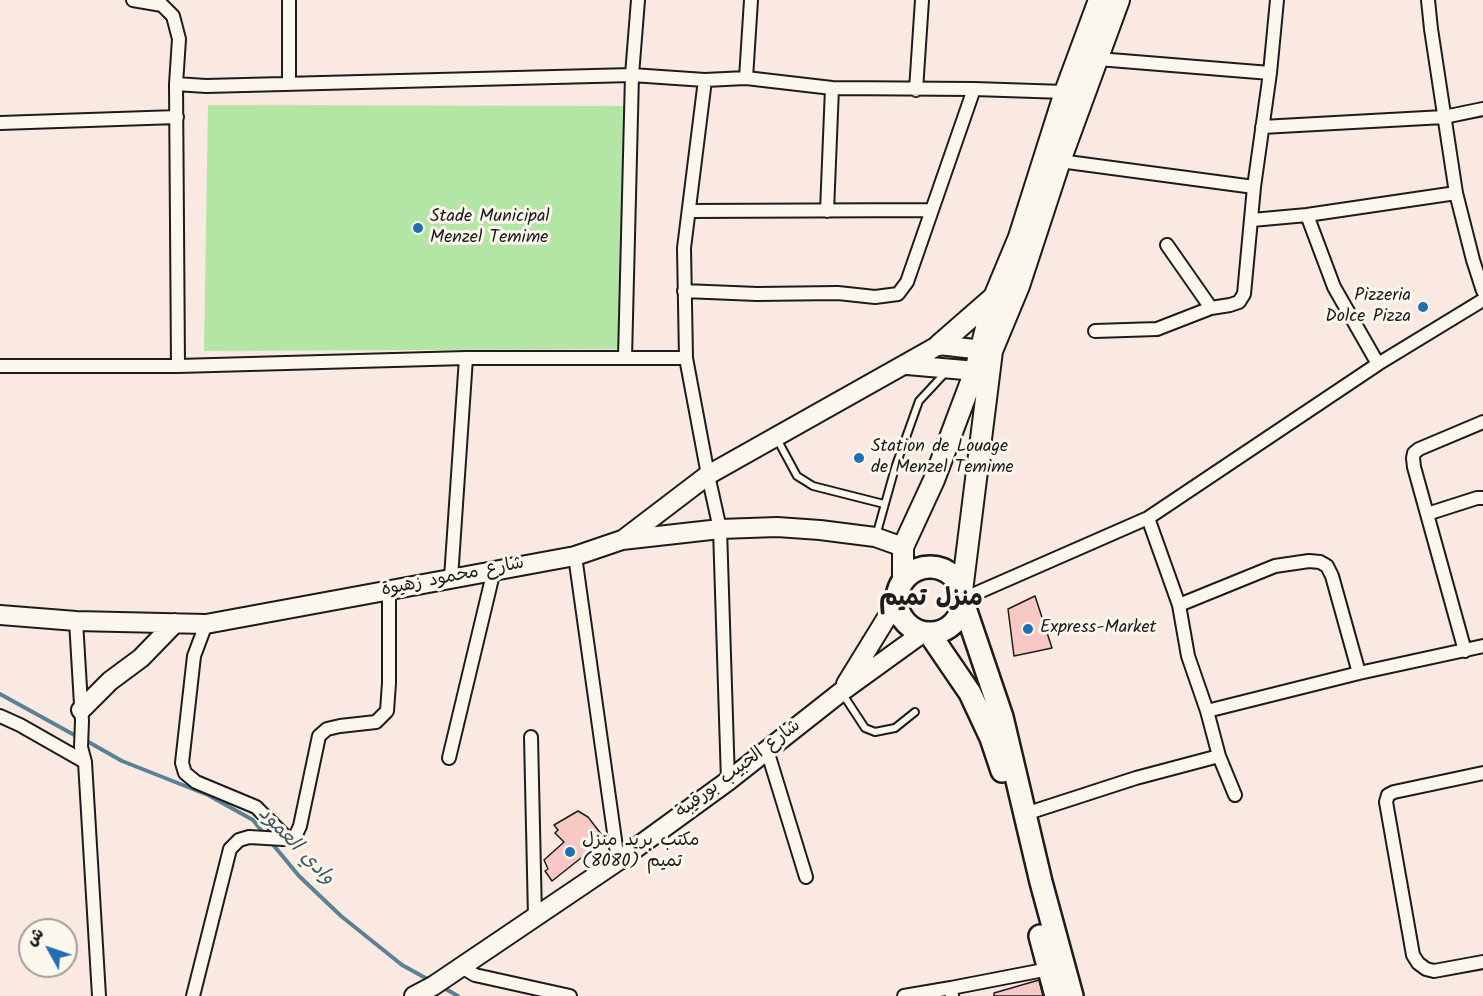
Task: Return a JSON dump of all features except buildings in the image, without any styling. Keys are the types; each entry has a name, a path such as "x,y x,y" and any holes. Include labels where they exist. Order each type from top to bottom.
{"highway":[{"path":"962,598 960,612 948,627 939,632 917,630 901,615 900,591 910,574 930,567 941,569 957,581 1002,717 1044,894 1072,996"},
{"path":"926,632 944,652 970,693 1000,761 1015,834 1056,996"}],"main road":[{"path":"986,350 1019,286 1060,161 1073,97 1099,0"},
{"path":"962,598 981,372 994,297 1073,97 1098,60 1119,0"},
{"path":"622,540 708,475 939,345 994,297"},
{"path":"939,345 986,350"},
{"path":"907,364 952,367 981,372"},
{"path":"900,591 903,547 981,372"},
{"name":"شارع محمود زهيوة","path":"0,615 76,621 206,624 575,556 622,540 720,529 777,527 875,537 903,547"},
{"name":"شارع الحبيب بورقيبة","path":"841,692 900,591"},
{"path":"81,716 110,681 141,658 175,623"},
{"name":"شارع الحبيب بورقيبة","path":"421,993 618,861 728,781 841,692 926,632"}],"street":[{"path":"133,0 168,5 179,39 176,84 178,366"},
{"path":"289,0 289,84"},
{"path":"625,358 632,75 638,0"},
{"path":"746,78 751,0"},
{"path":"916,90 922,0"},
{"path":"1095,331 1157,329 1211,308 1239,302 1244,294 1254,187 1270,73 1277,0"},
{"path":"1428,0 1456,193 1483,291"},
{"path":"1098,60 1270,73"},
{"path":"176,84 206,86 632,75 705,80 746,78 832,88 974,89 1073,97"},
{"path":"705,80 684,248 686,358 720,529 728,781"},
{"path":"827,212 832,88"},
{"path":"684,291 757,294 838,293 875,297 898,294 907,282 974,89"},
{"path":"1262,127 1444,117 1483,110"},
{"path":"0,123 177,117"},
{"path":"1060,161 1254,187"},
{"path":"1252,220 1307,215 1456,193"},
{"path":"690,211 932,210"},
{"path":"1307,215 1334,287 1378,364"},
{"path":"1167,245 1211,308"},
{"path":"962,598 1148,518 1378,364 1483,300"},
{"path":"451,578 466,358"},
{"path":"0,366 178,366 466,358 686,358"},
{"path":"1465,651 1414,467 1414,453 1483,422"},
{"path":"1427,514 1483,498"},
{"path":"1148,518 1179,605 1188,656 1207,711 1219,756 1235,795"},
{"path":"575,556 618,861"},
{"path":"1179,605 1275,566 1309,561 1320,562 1327,566 1332,576 1359,673"},
{"path":"449,758 494,570"},
{"path":"193,996 230,849 239,840 249,837 285,839 295,837 300,826 320,736 327,729 376,722 387,711 389,590"},
{"path":"76,621 81,747 85,762 99,996"},
{"path":"206,624 194,656 182,764 185,773 196,782 256,807 285,839"},
{"path":"1207,711 1359,673 1483,646"},
{"path":"0,716 85,762"},
{"path":"531,737 535,917"},
{"path":"767,750 806,877"},
{"path":"1025,814 1136,778 1219,756"},
{"path":"1483,773 1394,792 1388,795 1386,802 1413,956 1418,963 1434,972 1483,962"},
{"path":"459,967 475,975 570,996"},
{"path":"904,996 952,992 1049,969"}],"lane":[{"path":"875,537 895,468 919,401 928,389 952,367"},
{"path":"776,436 797,476 813,486 884,504"},
{"path":"841,692 865,728 875,732 895,728 915,712"}],"green space":[{"name":"Stade Municipal Menzel Temime","path":"208,105 631,106 629,349 204,351"}],"waterway":[{"name":"وادي العمود","path":"0,694 78,737"},
{"name":"وادي العمود","path":"85,740 122,761 208,795 253,820 265,835"},
{"name":"وادي العمود","path":"270,841 299,876 341,916 402,965 431,981"},
{"name":"وادي العمود","path":"442,987 458,996"}],"place":[{"name":"Stade Municipal Menzel Temime","path":"418,228"},
{"name":"Pizzeria Dolce Pizza","path":"1423,307"},
{"name":"Station de Louage de Menzel Temime","path":"859,458"},
{"name":"Express-Market","path":"1028,629"},
{"name":"مكتب بريد منزل تميم (8080)","path":"570,852"}],"district":[{"name":"منزل تميم","path":"931,601"}]}
